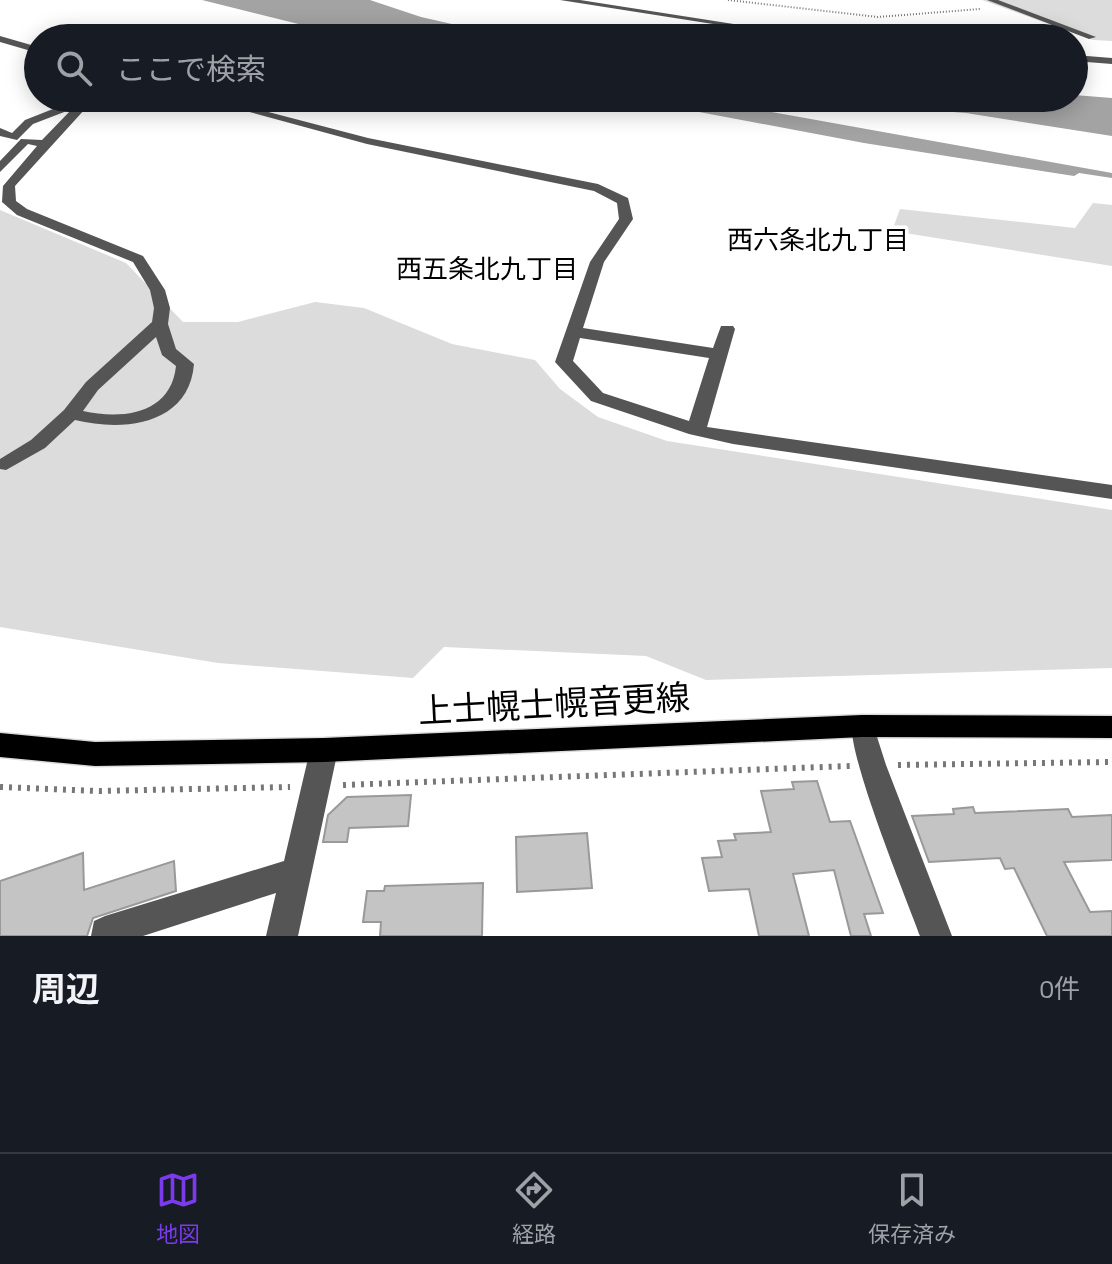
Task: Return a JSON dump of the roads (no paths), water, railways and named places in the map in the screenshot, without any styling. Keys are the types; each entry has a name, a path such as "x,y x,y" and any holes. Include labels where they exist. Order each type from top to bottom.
{"main road":[{"name":"上士幌士幌音更線","path":"1,747 95,754 324,750 862,726 1112,727"}],"street":[{"path":"564,0 725,24"},
{"path":"991,0 1058,24"},
{"path":"1088,35 1092,37"},
{"path":"0,39 24,46"},
{"path":"1088,59 1112,61"},
{"path":"0,129 55,112"},
{"path":"6,464 38,444 71,414 92,386 160,324 164,313 150,271 138,259 22,212 9,202 9,186 76,112"},
{"path":"256,112 367,141 576,183 615,194 623,201 626,219 597,262 564,362 597,397 696,430 733,438 1112,492"},
{"path":"0,168 29,122"},
{"path":"0,129 14,142"},
{"path":"0,150 14,142 45,144"},
{"path":"71,414 112,421 145,414 175,401 187,381 185,364 168,351 160,324"},
{"path":"696,430 727,329"},
{"path":"574,332 719,354"},
{"path":"862,726 872,765 936,936"},
{"path":"282,936 324,750"},
{"path":"105,932 296,872"}],"district":[{"name":"西六条北九丁目","path":"818,239"},
{"name":"西五条北九丁目","path":"487,268"}]}
